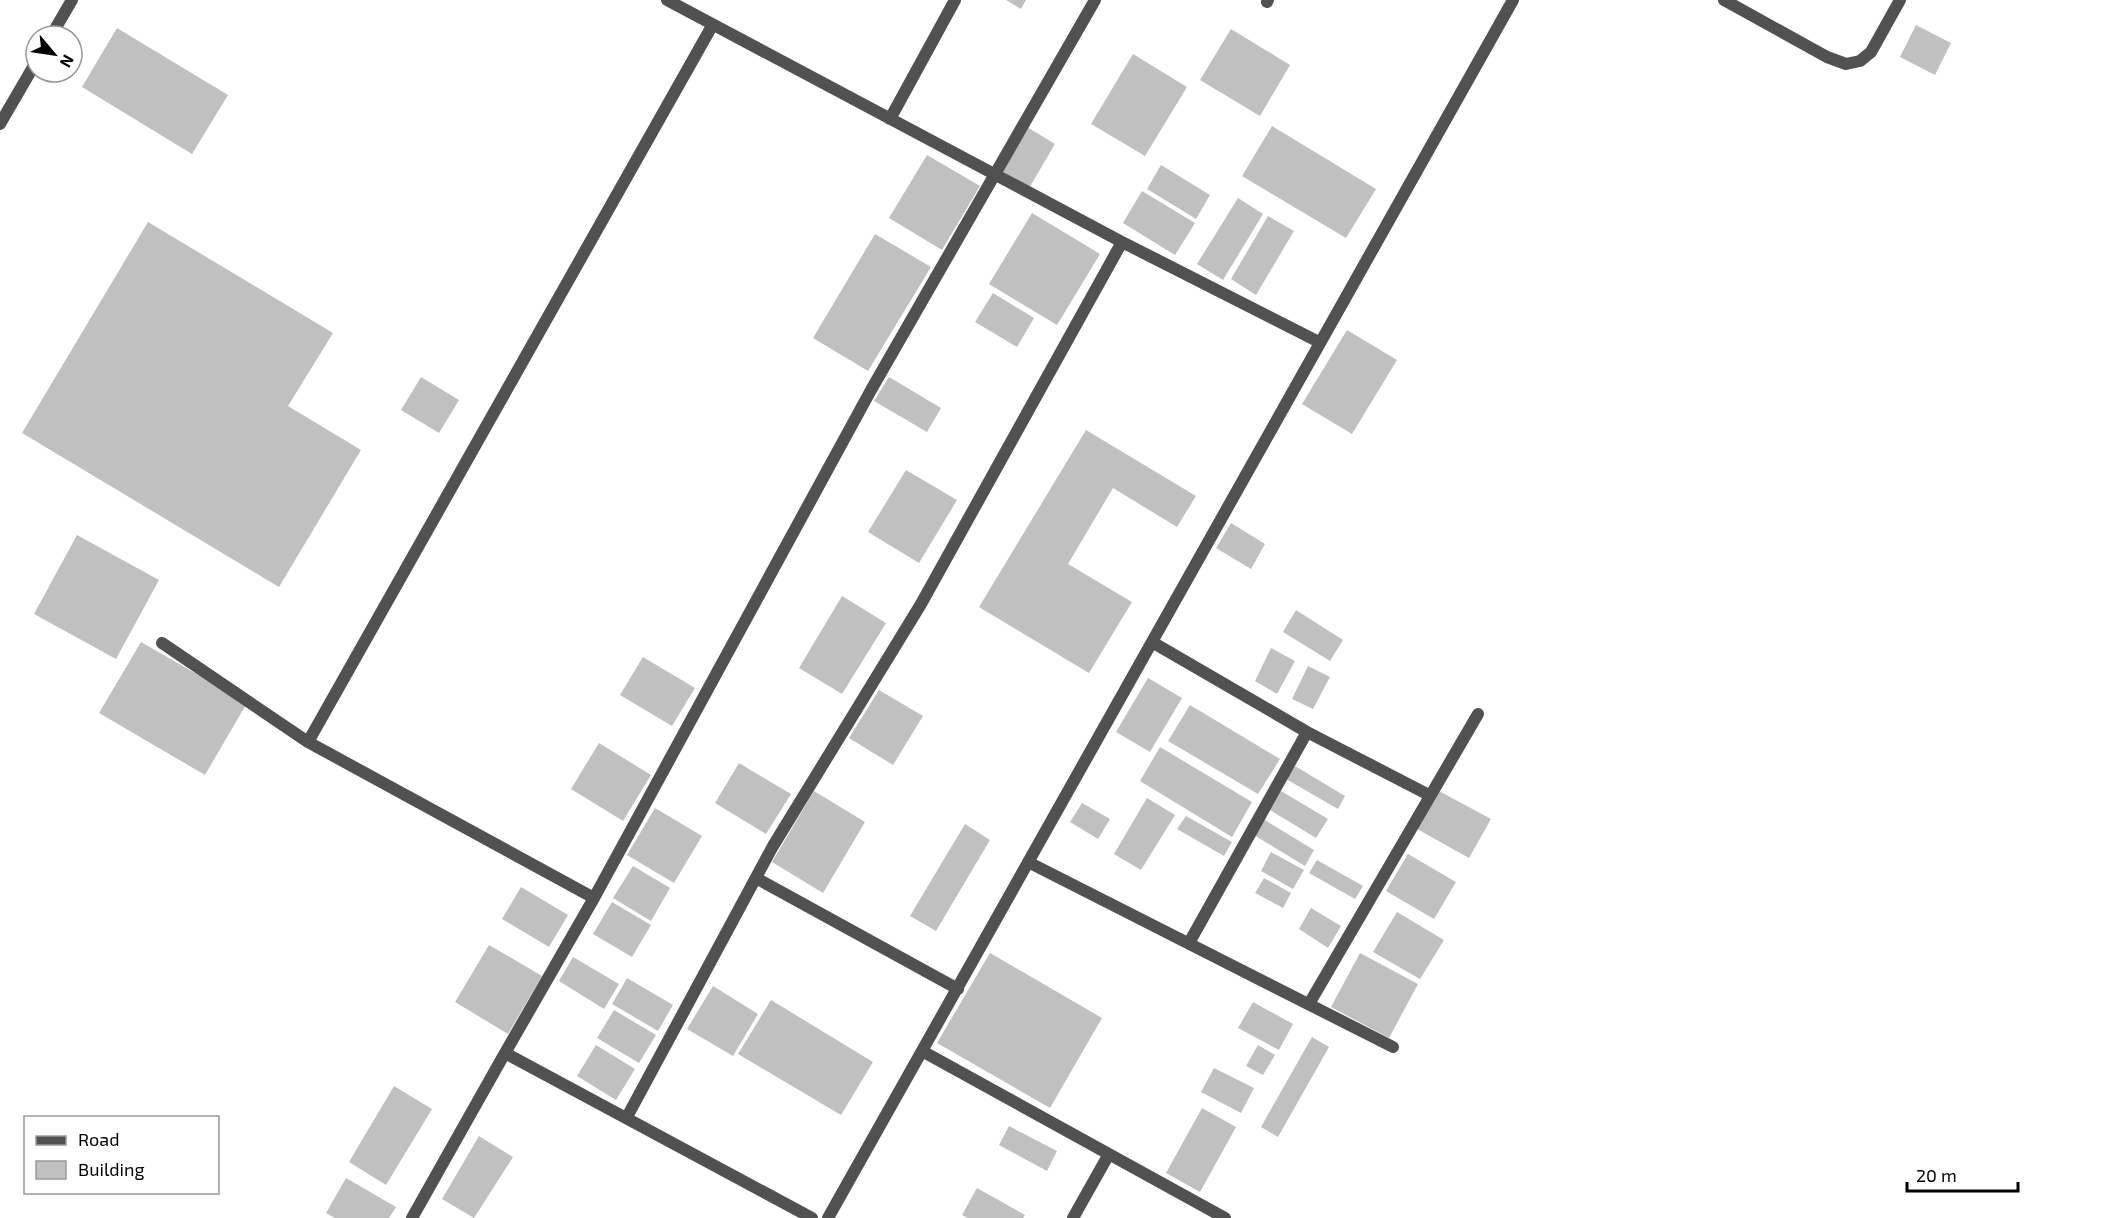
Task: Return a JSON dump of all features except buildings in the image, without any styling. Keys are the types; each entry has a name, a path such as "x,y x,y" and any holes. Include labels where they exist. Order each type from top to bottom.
{"street":[{"path":"58,24 72,0"},
{"path":"666,0 1122,242 1319,342"},
{"path":"890,119 955,0"},
{"path":"412,1218 594,898 871,390 997,175 1095,0"},
{"path":"828,1218 1513,0"},
{"path":"1724,0 1739,4 1827,57 1846,64 1860,61 1871,52 1900,0"},
{"path":"308,742 712,26"},
{"path":"0,124 24,83"},
{"path":"627,1117 756,878 921,604 1122,242"},
{"path":"1152,642 1307,732 1429,795"},
{"path":"162,643 308,742 594,898"},
{"path":"1309,1004 1478,714"},
{"path":"1190,943 1307,732"},
{"path":"1028,862 1393,1047"},
{"path":"756,878 958,988"},
{"path":"922,1051 1224,1218"},
{"path":"505,1053 812,1218"},
{"path":"1073,1218 1109,1154"}]}
